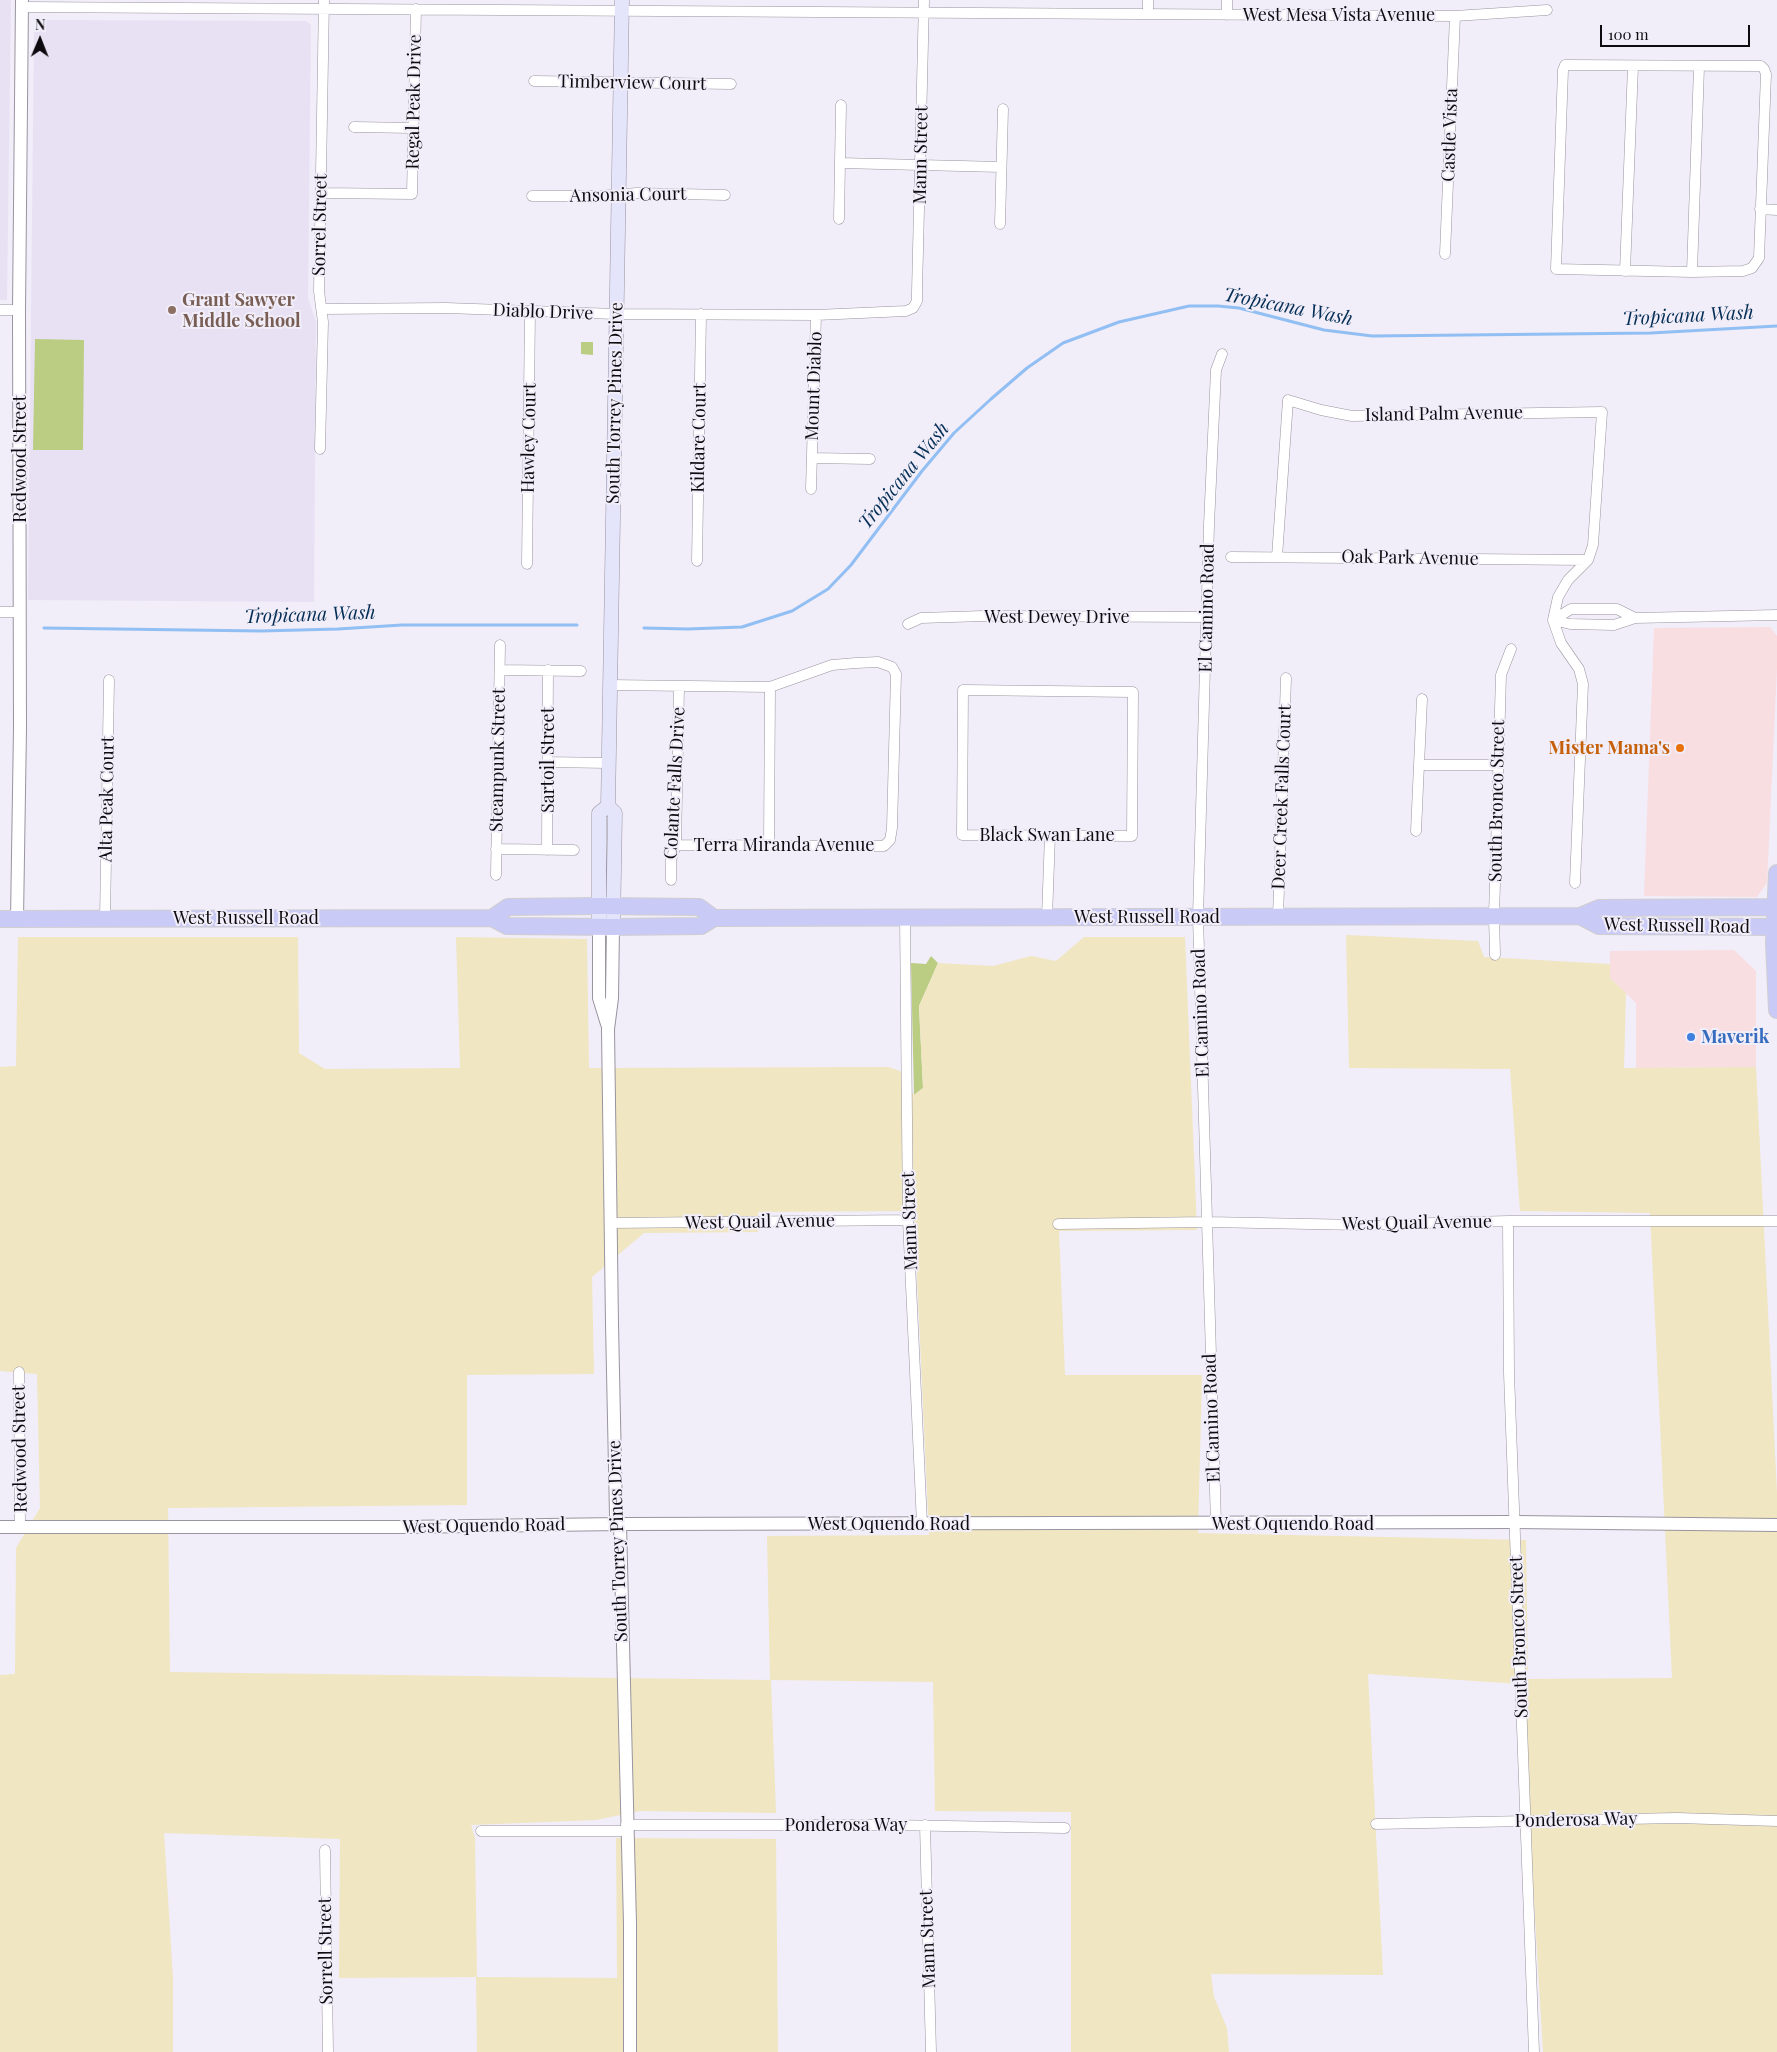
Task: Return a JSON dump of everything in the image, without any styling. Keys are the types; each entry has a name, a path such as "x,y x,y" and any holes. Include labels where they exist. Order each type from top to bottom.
{"main road":[{"name":"South Torrey Pines Drive","path":"606,927 606,906 615,813 608,806 608,763 622,5"},
{"path":"1777,874 1777,1010"},
{"name":"West Russell Road","path":"492,918 508,907 606,906 699,907 714,918"},
{"name":"West Russell Road","path":"0,919 492,918 507,926 606,927 701,926 714,918 1580,916 1599,908 1776,907"},
{"name":"West Russell Road","path":"1580,916 1599,926 1776,927"}],"street":[{"name":"Mann Street","path":"913,308 917,301 924,0"},
{"path":"1148,0 1148,14"},
{"path":"1227,0 1227,15"},
{"name":"West Mesa Vista Avenue","path":"22,3 324,4 416,10 622,5 924,12 1227,15 1455,16 1546,10"},
{"name":"Redwood Street","path":"18,919 20,728 19,310 22,3"},
{"name":"Sorrel Street","path":"320,449 322,309 319,291 324,4"},
{"name":"Regal Peak Drive","path":"321,193 412,194 416,10"},
{"name":"Castle Vista","path":"1445,254 1455,16"},
{"path":"1565,65 1633,66 1761,66 1766,74 1759,258 1752,268 1743,271 1692,272 1559,270 1556,267 1563,70 1565,65"},
{"path":"1625,271 1633,66"},
{"path":"1692,272 1699,67"},
{"name":"Timberview Court","path":"534,81 731,84"},
{"path":"839,219 842,105"},
{"path":"1000,224 1003,109"},
{"path":"354,127 413,128"},
{"path":"840,163 1001,167"},
{"name":"Ansonia Court","path":"532,196 725,195"},
{"path":"1760,209 1777,210"},
{"name":"Diablo Drive","path":"322,309 446,308 616,314 816,314 906,311 913,308"},
{"path":"0,310 19,310"},
{"name":"Hawley Court","path":"527,564 530,312"},
{"name":"Kildare Court","path":"697,561 701,314"},
{"name":"Mount Diablo","path":"811,488 816,314"},
{"name":"El Camino Road","path":"1216,1524 1198,917 1216,370 1222,354"},
{"name":"Island Palm Avenue","path":"1277,557 1288,400 1321,410 1352,416 1602,412 1592,545 1588,560"},
{"name":"Mount Diablo","path":"812,458 870,459"},
{"name":"Oak Park Avenue","path":"1231,556 1588,560"},
{"path":"1575,883 1583,684 1579,669 1561,643 1553,620 1558,597 1568,580 1588,560"},
{"path":"1553,620 1572,609 1616,609 1634,618"},
{"path":"0,612 19,612"},
{"path":"1553,620 1570,624 1614,624 1634,618 1777,615"},
{"name":"West Dewey Drive","path":"908,624 921,618 983,616 1207,617"},
{"name":"Steampunk Street","path":"496,875 500,645"},
{"name":"South Bronco Street","path":"1495,955 1494,916 1500,675 1511,649"},
{"name":"Terra Miranda Avenue","path":"676,845 884,846 890,840 892,828 896,674 892,667 878,662 832,665 770,686"},
{"path":"500,670 581,671"},
{"name":"Sartoil Street","path":"547,850 548,670"},
{"name":"Deer Creek Falls Court","path":"1278,917 1286,678"},
{"name":"Alta Peak Court","path":"105,919 109,680"},
{"path":"609,685 770,686 769,845"},
{"name":"Colante Falls Drive","path":"671,880 671,860 676,845 679,686"},
{"name":"Black Swan Lane","path":"963,690 1133,692 1132,836 1050,835 962,835 963,690"},
{"path":"1416,832 1422,699"},
{"path":"548,762 608,763"},
{"path":"1419,765 1498,765"},
{"path":"1048,917 1050,835"},
{"path":"496,849 574,850"},
{"name":"Mann Street","path":"905,917 908,1220 922,1524"},
{"name":"South Torrey Pines Drive","path":"606,927 599,998 608,1029 616,1515 620,1524 626,1828 630,1924 630,2052"},
{"name":"West Quail Avenue","path":"611,1223 908,1220"},
{"name":"South Bronco Street","path":"1508,1221 1509,1364 1534,2052"},
{"name":"West Quail Avenue","path":"1058,1224 1208,1222 1360,1225 1508,1221 1777,1221"},
{"name":"Redwood Street","path":"19,1372 20,1527"},
{"name":"West Oquendo Road","path":"0,1527 1515,1522 1777,1525"},
{"name":"Ponderosa Way","path":"1376,1824 1677,1818 1777,1821"},
{"name":"Mann Street","path":"925,1825 931,2052"},
{"name":"Ponderosa Way","path":"481,1831 925,1825 1065,1828"},
{"name":"Sorrell Street","path":"324,1850 328,2052"}],"shaded area":[{"path":"0,0 11,0 7,300 0,300"},
{"name":"Grant Sawyer Middle School","path":"39,21 306,21 311,25 308,298 316,322 314,602 28,600 34,31"},
{"path":"1770,627 1777,636 1777,668 1767,883 1757,897 1644,896 1654,628"},
{"path":"1734,950 1756,971 1756,1067 1636,1068 1636,1003 1610,978 1610,951"}],"green space":[{"path":"35,339 84,340 83,450 33,450"},
{"path":"581,342 593,342 593,355 581,354"},
{"path":"931,956 938,963 919,1006 923,1088 914,1095 911,963 926,964"}],"sand":[{"path":"1346,935 1478,941 1484,957 1610,964 1610,978 1626,993 1624,1068 1756,1067 1777,1493 1777,2052 1543,2052 1521,1684 1368,1674 1383,1975 1211,1974 1214,1997 1227,2028 1229,2052 1071,2052 1071,1812 935,1811 933,1682 771,1680 776,1813 640,1811 596,1820 471,1825 475,1838 477,1977 617,1978 616,1838 776,1839 778,2052 477,2052 476,1977 339,1978 340,1839 164,1833 173,1979 173,2052 0,2052 0,1675 15,1674 16,1548 40,1508 37,1374 0,1371 0,1067 16,1066 18,937 298,937 299,1053 325,1069 460,1068 456,937 587,939 589,1068 888,1067 900,1071 914,1095 923,1088 919,1006 938,963 993,966 1031,956 1056,961 1084,937 1185,937 1197,1230 1059,1231 1065,1375 1202,1375 1198,1533 1526,1540 1528,1679 1672,1678 1650,1213 1520,1211 1510,1069 1349,1068","holes":["914,1211 929,1535 767,1536 770,1680 170,1672 168,1508 467,1505 467,1375 594,1374 592,1277 644,1233 758,1232 758,1212"]}],"waterway":[{"name":"Tropicana Wash","path":"644,628 742,627 792,611 828,589 851,565 922,471 954,433 991,399 1027,368 1063,343 1119,322 1189,306 1218,306 1239,308 1324,330 1372,336 1651,333 1777,326"},
{"name":"Tropicana Wash","path":"44,628 261,631 402,625 577,625"}],"place":[{"name":"Grant Sawyer Middle School","path":"172,310"},
{"name":"Mister Mama's","path":"1680,748"},
{"name":"Maverik","path":"1691,1037"}]}
